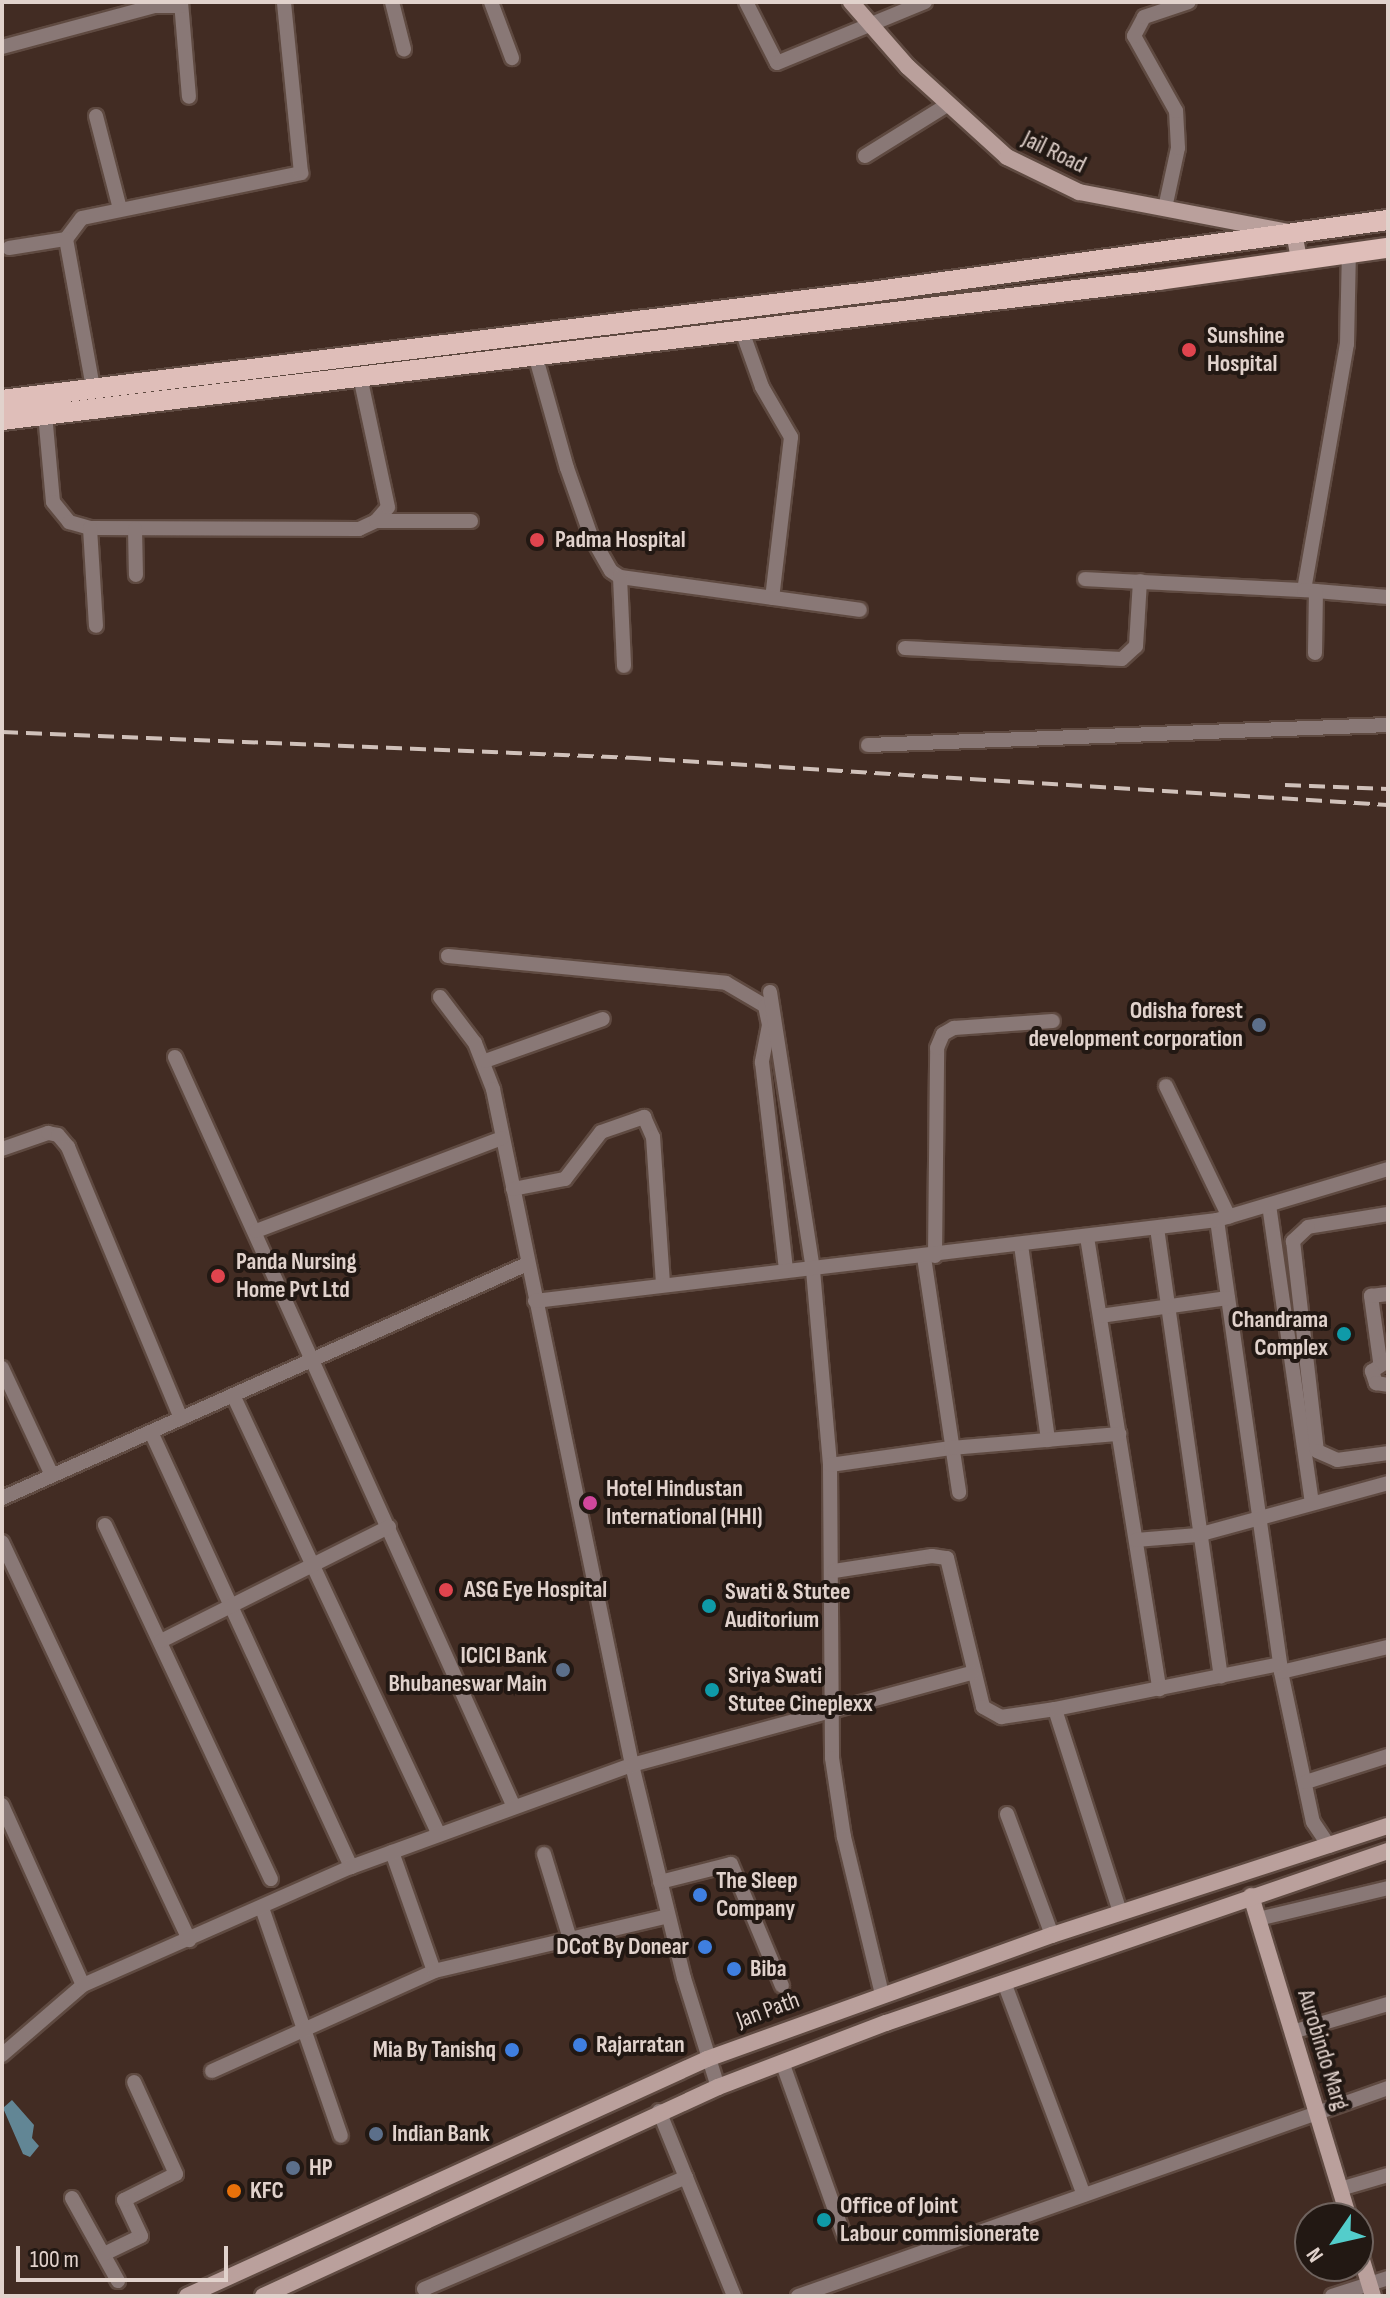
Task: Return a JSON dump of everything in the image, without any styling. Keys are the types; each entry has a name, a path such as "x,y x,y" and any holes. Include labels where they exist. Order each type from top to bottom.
{"main road":[{"name":"Jail Road","path":"851,2 869,26 947,105 1007,157 1079,192 1294,233"},
{"path":"2,400 941,283 1388,220"},
{"path":"1294,233 1299,258"},
{"path":"2,420 360,376 536,358 1388,248"},
{"name":"Jan Path","path":"187,2296 707,2059 1052,1935 1388,1826"},
{"path":"263,2296 659,2111 718,2087 1251,1896 1388,1851"},
{"name":"Aurobindo Marg","path":"1251,1896 1344,2202"}],"street":[{"path":"9,248 66,239 82,218 301,173 284,2"},
{"path":"392,2 404,49"},
{"path":"491,2 512,58"},
{"path":"746,2 777,63 925,2"},
{"path":"1165,208 1178,148 1176,111 1134,36 1144,17 1189,2"},
{"path":"2,47 155,6 181,4 189,97"},
{"path":"865,156 947,105"},
{"path":"96,116 120,209"},
{"path":"66,239 93,388"},
{"path":"1315,653 1310,591 1347,344 1349,252"},
{"path":"742,331 754,370 791,437 772,598"},
{"path":"536,358 591,536 620,577 624,666"},
{"path":"360,376 388,507 376,521"},
{"path":"45,414 53,502 69,522 90,528 340,530 376,521 471,521"},
{"path":"90,528 96,626"},
{"path":"135,529 136,575"},
{"path":"620,577 860,610"},
{"path":"1085,579 1388,597"},
{"path":"905,648 1122,659 1136,646 1140,581"},
{"path":"868,745 1388,725"},
{"path":"448,956 726,983 765,1006 768,1049 762,1062 786,1270"},
{"path":"770,992 813,1270 830,1465 834,1571 832,1758 842,1825 882,1994"},
{"path":"440,997 485,1061 632,1765 668,1916 707,2059 718,2087"},
{"path":"485,1061 603,1019"},
{"path":"959,1492 929,1256 937,1048 943,1034 954,1028 1053,1021"},
{"path":"175,1057 315,1358 513,1805"},
{"path":"1166,1086 1223,1218 1228,1298 1280,1668 1313,1822 1329,1846"},
{"path":"513,1189 565,1179 601,1132 644,1117 653,1137 663,1284"},
{"path":"2,1149 48,1133 58,1135 68,1147 181,1418"},
{"path":"256,1231 502,1138"},
{"path":"535,1301 1021,1245 1223,1218 1388,1169"},
{"path":"1269,1205 1312,1503"},
{"path":"1388,1214 1308,1227 1293,1241 1317,1451 1337,1460 1388,1453"},
{"path":"1157,1228 1170,1307 1198,1535 1221,1676"},
{"path":"1087,1237 1159,1689"},
{"path":"1021,1245 1048,1440"},
{"path":"2,1498 527,1264"},
{"path":"1388,1294 1371,1296 1384,1361 1372,1371 1376,1383 1388,1385"},
{"path":"1100,1316 1228,1298"},
{"path":"2,1368 52,1475"},
{"path":"233,1395 439,1834"},
{"path":"151,1432 351,1867"},
{"path":"830,1465 951,1448 1119,1434"},
{"path":"1136,1540 1198,1535 1388,1483"},
{"path":"105,1525 271,1879"},
{"path":"161,1641 389,1527"},
{"path":"2,1542 189,1940"},
{"path":"834,1571 932,1556 947,1558 971,1673 983,1707 1001,1717 1388,1647"},
{"path":"2,2055 83,1985 351,1867 513,1805 632,1765 971,1673"},
{"path":"1055,1709 1120,1912"},
{"path":"1306,1782 1388,1756"},
{"path":"2,1805 8,1834 83,1985"},
{"path":"1007,1814 1052,1935"},
{"path":"392,1852 434,1971"},
{"path":"544,1854 570,1939"},
{"path":"660,1882 731,1864 782,1986"},
{"path":"1258,1919 1388,1888"},
{"path":"262,1908 341,2136"},
{"path":"212,2071 434,1971 668,1916"},
{"path":"1005,1985 1084,2195"},
{"path":"1292,2032 1388,2004"},
{"path":"782,2062 844,2235"},
{"path":"104,2254 141,2236 124,2200 176,2174 134,2082"},
{"path":"798,2296 1388,2088"},
{"path":"659,2111 734,2296"},
{"path":"1340,2189 1388,2175"},
{"path":"424,2289 686,2177"},
{"path":"72,2198 118,2281"},
{"path":"1332,2296 1371,2290 1388,2278"}],"water":[{"path":"12,2100 34,2125 32,2138 39,2146 30,2157 23,2154 3,2108"}],"railway":[{"path":"2,732 635,758 1388,805"},
{"path":"1285,785 1388,789"}],"place":[{"name":"Sunshine Hospital","path":"1189,350"},
{"name":"Padma Hospital","path":"537,540"},
{"name":"Odisha forest development corporation","path":"1259,1025"},
{"name":"Panda Nursing Home Pvt Ltd","path":"218,1276"},
{"name":"Chandrama Complex","path":"1344,1334"},
{"name":"Hotel Hindustan International (HHI)","path":"590,1503"},
{"name":"ASG Eye Hospital","path":"446,1590"},
{"name":"Swati & Stutee Auditorium","path":"709,1606"},
{"name":"ICICI Bank Bhubaneswar Main","path":"563,1670"},
{"name":"Sriya Swati Stutee Cineplexx","path":"712,1690"},
{"name":"The Sleep Company","path":"700,1895"},
{"name":"DCot By Donear","path":"705,1947"},
{"name":"Biba","path":"734,1969"},
{"name":"Rajarratan","path":"580,2045"},
{"name":"Mia By Tanishq","path":"512,2050"},
{"name":"Indian Bank","path":"376,2134"},
{"name":"HP","path":"293,2168"},
{"name":"KFC","path":"234,2191"},
{"name":"Office of Joint Labour commisionerate","path":"824,2220"}]}
